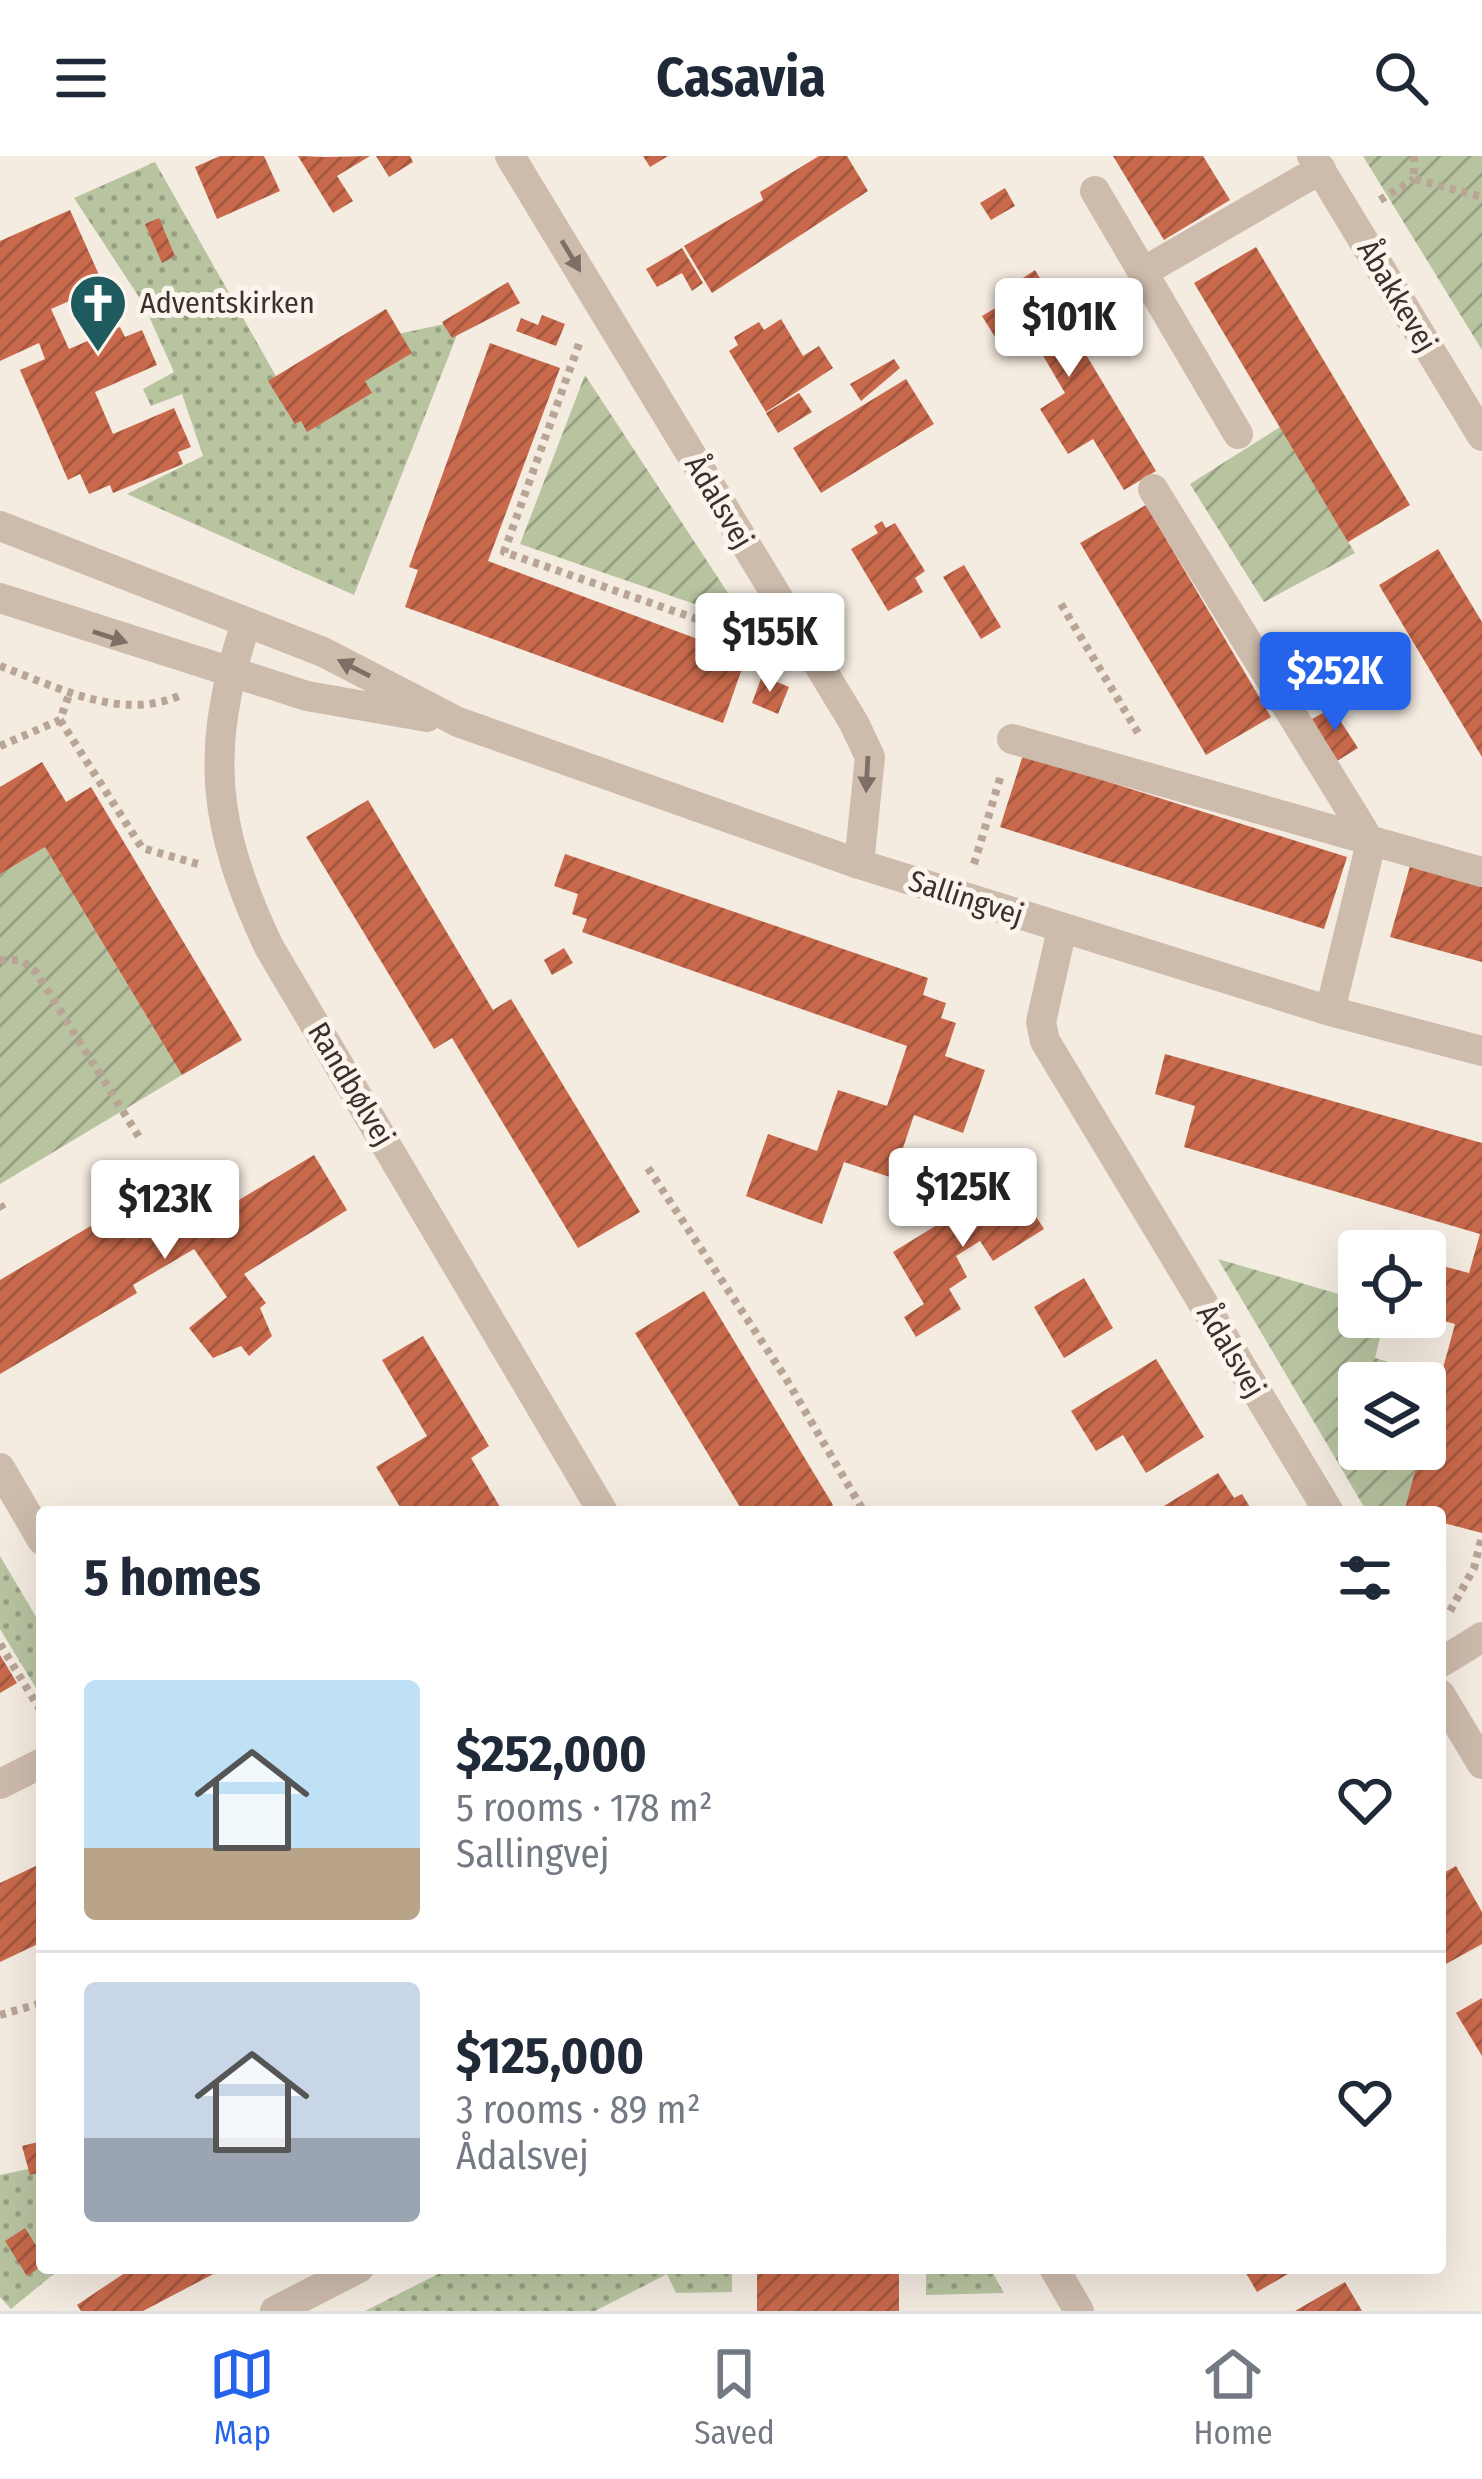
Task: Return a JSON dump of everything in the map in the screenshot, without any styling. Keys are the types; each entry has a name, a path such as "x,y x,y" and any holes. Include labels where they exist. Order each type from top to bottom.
{"street":[{"name":"Ådalsvej","path":"510,156 870,757 859,864"},
{"path":"1143,272 1317,163"},
{"name":"Åbakkevej","path":"1317,163 1482,436"},
{"path":"1095,190 1238,434"},
{"path":"1153,489 1371,843 1330,1011"},
{"name":"Sallingvej","path":"0,526 323,652 458,722 964,898 1330,1011 1482,1051"},
{"name":"Sallingvej","path":"0,598 307,696 458,722"},
{"name":"Randbølvej","path":"246,623 230,673 219,733 220,809 234,873 269,947 599,1506"},
{"path":"1012,739 1482,872"},
{"name":"Ådalsvej","path":"1062,929 1041,1022 1045,1041 1325,1506"},
{"path":"0,1468 36,1530"},
{"path":"1446,1659 1482,1637"},
{"path":"1446,1704 1482,1764"},
{"path":"0,1784 36,1766"},
{"path":"275,2311 347,2274"},
{"path":"1057,2274 1079,2311"}],"path":[{"path":"1414,156 1414,178 1482,197"},
{"path":"596,297 504,552 815,661"},
{"path":"1061,604 1169,783"},
{"path":"0,666 70,692 151,708 230,673"},
{"path":"0,746 60,720 70,692"},
{"path":"60,720 142,848 234,873"},
{"path":"964,898 1012,739"},
{"path":"0,959 21,959 36,972 139,1137"},
{"path":"648,1168 785,1377 860,1506"},
{"path":"0,1204 6,1214"},
{"path":"1446,1622 1474,1568 1482,1536"},
{"path":"0,1644 36,1703"},
{"path":"0,2015 36,2005"}],"green space":[{"path":"1363,156 1482,156 1482,350"},
{"path":"155,162 290,401 384,337 463,320 354,595 127,494 203,456 182,394 151,406 143,389 174,372 143,303 74,198"},
{"path":"585,375 747,622 520,544"},
{"path":"1280,427 1355,553 1264,602 1190,484"},
{"path":"45,847 182,1075 0,1184 0,874"},
{"path":"1218,1259 1338,1294 1338,1338 1380,1338 1375,1358 1389,1362 1338,1362 1338,1463"},
{"path":"1342,1470 1415,1470 1406,1506 1363,1506"},
{"path":"0,1556 36,1617 36,1688 0,1629"},
{"path":"36,2169 36,2274 54,2274 11,2309 0,2297 0,2175"},
{"path":"438,2274 667,2274 595,2311 365,2311"},
{"path":"667,2274 732,2274 732,2292 676,2293"},
{"path":"926,2274 993,2274 1004,2293 926,2295"}],"building":[{"path":"220,156 264,156 280,191 217,219 195,167"},
{"path":"298,156 370,156 337,176 353,201 333,213"},
{"path":"376,156 410,156 413,162 389,177"},
{"path":"643,156 668,156 650,167"},
{"path":"819,156 847,156 868,191 712,293 684,246 763,200 760,192"},
{"path":"1113,156 1203,156 1230,200 1164,240"},
{"path":"1005,188 1015,206 991,220 980,203"},
{"name":"Adventskirken","path":"70,210 104,286 51,309 69,349 120,327 125,337 142,330 157,365 95,392 113,434 174,408 191,447 178,452 183,464 113,493 110,485 89,494 80,474 68,480 20,370 45,359 39,343 0,361 0,241"},
{"path":"159,218 175,256 162,263 145,224"},
{"path":"1256,247 1410,505 1348,542 1194,283"},
{"path":"682,248 703,283 692,291 682,273 657,287 646,269"},
{"path":"1035,270 1156,471 1124,490 1093,439 1068,454 1040,409 1065,393 1032,337 1005,353 982,316 1009,300 1003,291"},
{"path":"508,282 520,303 452,338 442,322"},
{"path":"386,309 412,353 365,381 372,393 307,432 301,421 295,424 268,381"},
{"path":"542,315 565,324 556,346 516,331 521,318 538,325"},
{"path":"781,319 803,356 819,346 833,368 766,412 729,351 738,345 734,337 759,322 764,330"},
{"path":"490,343 560,368 488,561 746,657 723,723 405,607 418,570 409,567"},
{"path":"894,359 900,368 861,401 850,384"},
{"path":"906,379 934,424 821,493 793,448"},
{"path":"799,393 812,412 778,433 766,413"},
{"path":"1146,505 1271,717 1206,755 1080,543"},
{"path":"882,521 886,528 895,523 925,571 915,578 923,592 888,611 851,549 878,533 874,526"},
{"path":"1438,549 1482,622 1482,757 1379,585"},
{"path":"964,565 1001,627 981,639 943,577"},
{"path":"762,676 789,687 778,714 752,703"},
{"path":"1332,708 1358,748 1337,761 1312,719"},
{"path":"1023,755 1347,857 1324,929 1000,827"},
{"path":"42,762 66,802 91,787 242,1040 182,1075 45,847 0,874 0,787"},
{"path":"368,800 493,1010 511,999 640,1212 578,1248 452,1038 434,1049 306,837"},
{"path":"565,854 928,978 923,995 946,1003 941,1018 956,1023 945,1056 985,1070 963,1133 914,1115 893,1178 844,1162 822,1224 746,1196 768,1134 817,1151 838,1090 887,1106 907,1046 582,932 587,919 572,914 578,894 554,886"},
{"path":"1410,866 1482,885 1482,962 1390,937"},
{"path":"564,948 573,963 552,975 544,960"},
{"path":"1165,1054 1482,1143 1482,1533 1446,1524 1446,1506 1406,1506 1415,1470 1446,1470 1445,1362 1455,1324 1446,1322 1446,1267 1469,1273 1480,1234 1184,1147 1195,1106 1155,1094"},
{"path":"314,1155 347,1210 244,1274 266,1303 260,1308 272,1336 249,1356 241,1346 213,1358 189,1328 227,1297 194,1249 133,1285 137,1293 0,1374 0,1280 178,1174 204,1221"},
{"path":"1012,1179 1044,1229 993,1261 980,1241 956,1256 967,1277 949,1289 961,1309 916,1337 904,1317 924,1304 893,1252"},
{"path":"1084,1278 1113,1328 1064,1358 1034,1307"},
{"path":"704,1291 833,1505 739,1506 635,1333"},
{"path":"423,1336 489,1446 471,1458 499,1506 399,1506 376,1467 427,1436 382,1360"},
{"path":"1156,1359 1204,1437 1146,1473 1123,1435 1096,1451 1071,1411"},
{"path":"1218,1473 1234,1498 1242,1494 1249,1506 1164,1506"},
{"path":"0,1655 17,1683 0,1693"},
{"path":"36,1866 36,1945 0,1962 0,1883"},
{"path":"1456,1866 1482,1912 1482,1944 1446,1964 1446,1872"},
{"path":"1482,1998 1482,2056 1456,2013"},
{"path":"36,2142 36,2174 30,2175 22,2146"},
{"path":"25,2228 36,2245 36,2270 27,2276 5,2241"},
{"path":"123,2274 214,2274 143,2311 81,2311 77,2305"},
{"path":"757,2274 899,2274 899,2311 757,2311"},
{"path":"1246,2274 1288,2274 1257,2292"},
{"path":"1345,2282 1362,2311 1295,2311"}],"place":[{"name":"Adventskirken","path":"98,354"}]}
